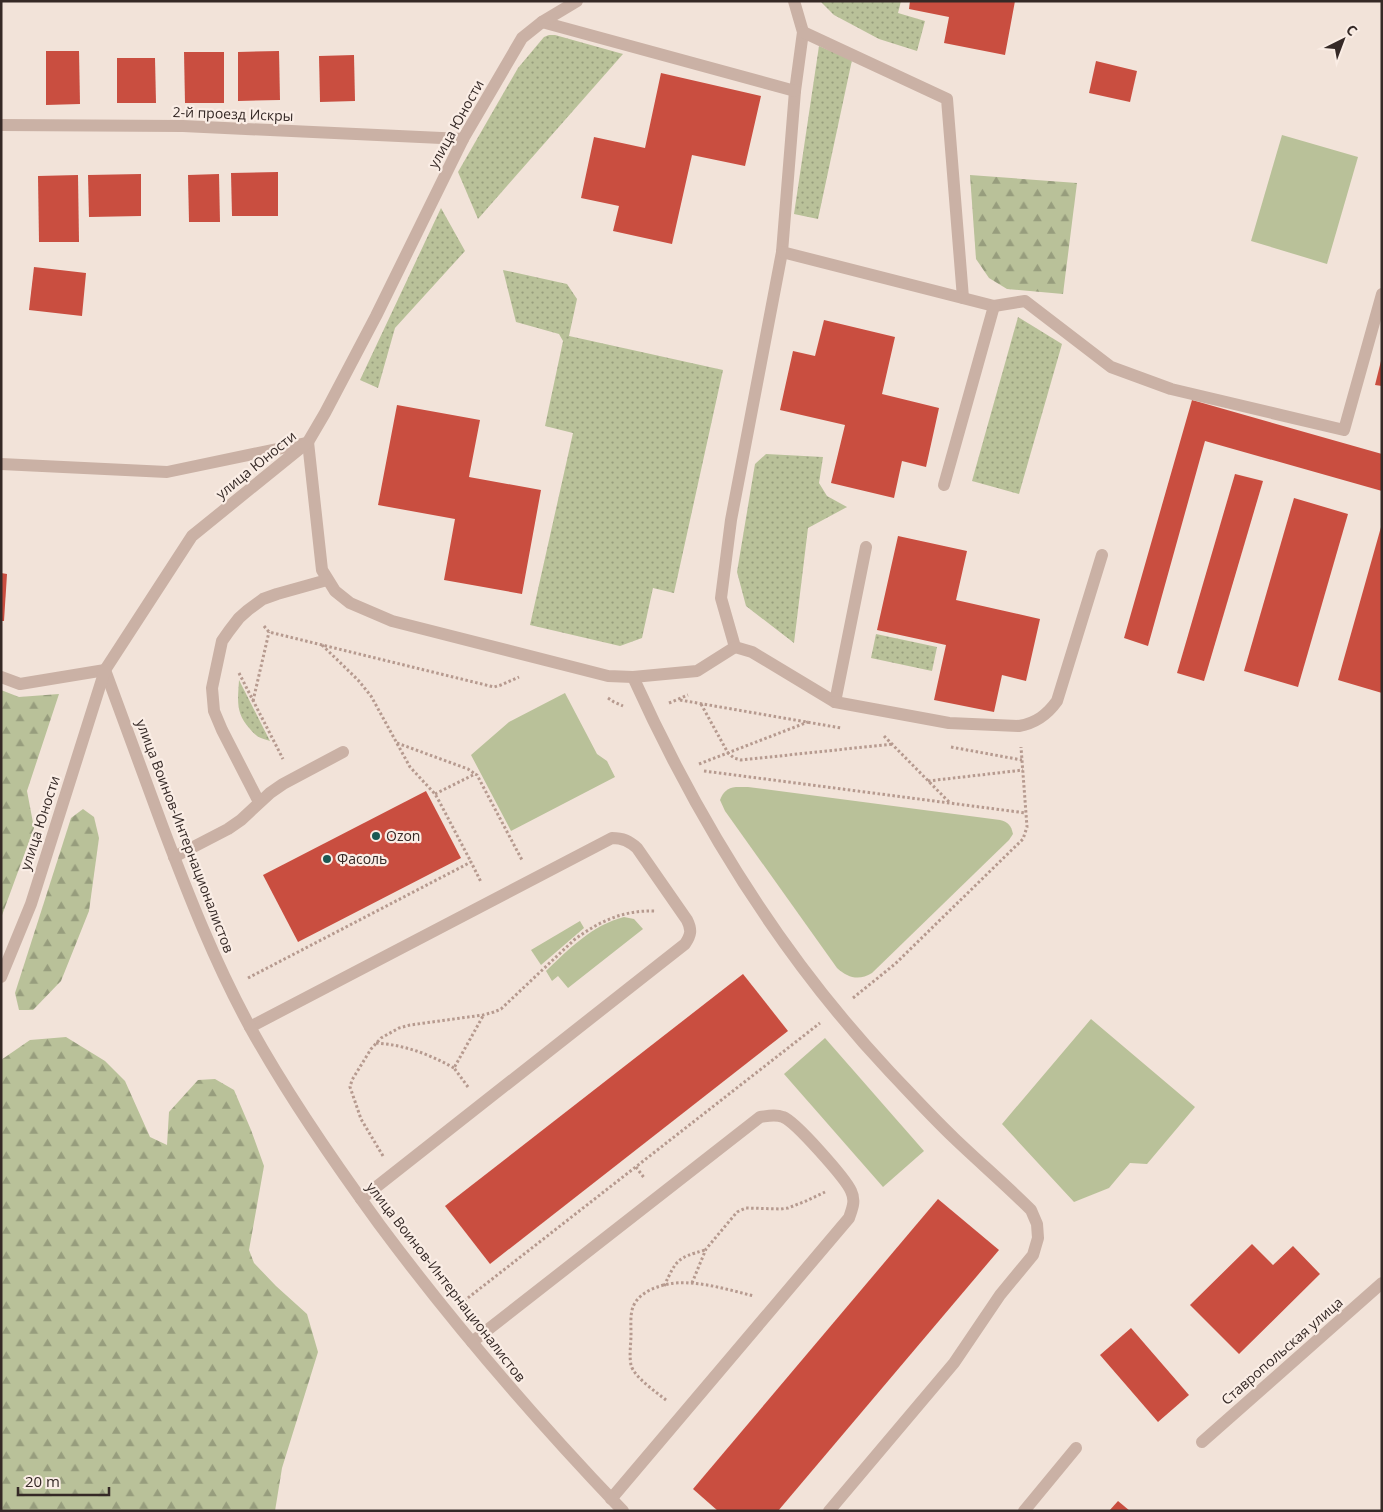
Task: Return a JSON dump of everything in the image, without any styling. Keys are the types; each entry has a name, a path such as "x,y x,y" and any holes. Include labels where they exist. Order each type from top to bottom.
{"street":[{"name":"улица Юности","path":"1,977 31,904 105,670 192,536 308,442 371,324 463,139 522,38 542,22 577,1"},
{"path":"735,646 721,598 731,520 782,252 795,91 804,32 794,1"},
{"path":"542,22 795,91"},
{"path":"804,32 947,99 963,298"},
{"name":"2-й проезд Искры","path":"1,125 183,126 463,139"},
{"path":"782,252 994,306 1025,301 1111,367 1171,389 1344,430 1382,294"},
{"path":"944,485 994,306"},
{"path":"1,464 166,472 308,442 322,570 335,591 350,603 392,621 608,676 633,677 697,671 735,646"},
{"path":"835,702 866,547"},
{"path":"735,646 752,652 835,702 949,723 1019,726 1030,724 1047,713 1057,701 1102,555"},
{"path":"260,802 214,711 212,688 222,641 228,630 239,618 263,599 327,580"},
{"path":"1,677 20,684 105,670"},
{"name":"улица Воинов-Интернационалистов","path":"105,670 174,857 210,946 250,1027 283,1084 320,1141 407,1261 520,1400 622,1511"},
{"path":"633,677 645,705 684,770 730,861 778,935 836,1011 890,1072 945,1129 1031,1210 1037,1224 1038,1238 1033,1255 1000,1295 954,1363 828,1511"},
{"path":"174,857 228,829 275,790 293,778 343,752"},
{"path":"250,1027 612,838 628,840 637,848 681,912 691,928 690,936 685,944 361,1199"},
{"path":"472,1342 760,1117 772,1115 784,1117 796,1125 846,1181 852,1193 854,1204 849,1218 611,1499"},
{"name":"Ставропольская улица","path":"1202,1442 1382,1283"},
{"path":"1024,1511 1076,1448"}],"path":[{"path":"248,610 269,632 494,687 521,676"},
{"path":"253,702 269,632"},
{"path":"222,641 293,778"},
{"path":"322,645 364,687 378,707 410,767 435,794 491,901"},
{"path":"605,695 618,705 645,705 668,704 694,693"},
{"path":"701,704 728,753 740,760 893,744"},
{"path":"684,770 808,722"},
{"path":"449,1313 871,985 1023,839 1027,827 1019,726"},
{"path":"884,736 950,803"},
{"path":"396,743 468,770 479,778 532,880"},
{"path":"684,770 1026,813"},
{"path":"928,781 1023,770"},
{"path":"435,794 474,774"},
{"path":"230,988 471,862"},
{"path":"394,1173 364,1126 351,1091 352,1080 376,1043 390,1032 410,1025 483,1015 501,1009 574,940 598,924 629,913 647,911 681,912"},
{"path":"454,1068 483,1015"},
{"path":"376,1043 416,1050 454,1068 481,1104"},
{"path":"692,1283 706,1249 732,1216 741,1209 781,1209 795,1206 846,1181"},
{"path":"664,1286 680,1258 706,1249"},
{"path":"683,1414 634,1372 631,1364 632,1308 636,1301 645,1292 674,1284 692,1283 778,1301"}],"green space":[{"path":"820,1 901,1 898,13 925,21 917,51 879,39 834,15"},
{"path":"549,35 623,54 478,219 458,172 518,68 544,37"},
{"path":"819,46 852,60 818,219 794,214"},
{"path":"1282,135 1358,157 1327,264 1251,241"},
{"path":"970,175 1077,183 1063,294 1007,289 989,278 976,259"},
{"path":"441,208 465,251 395,328 378,388 360,380"},
{"path":"503,270 567,284 577,299 569,336 723,370 674,593 653,588 642,638 620,646 530,625 573,433 545,426 563,341 559,334 516,322"},
{"path":"1018,317 1062,344 1019,494 972,481"},
{"path":"766,454 823,457 819,483 827,496 847,507 808,528 794,643 746,606 737,572 755,464"},
{"path":"876,634 937,647 932,671 871,658"},
{"path":"239,680 270,741 257,736 245,723 238,706"},
{"path":"1,690 19,697 59,694 27,791 34,828 1,918"},
{"path":"565,693 597,754 607,761 615,777 511,831 471,755 509,722"},
{"path":"736,787 1000,820 1009,824 1013,834 872,973 858,978 849,976 837,968 725,811 720,800 721,797 728,789"},
{"path":"83,809 94,817 99,838 89,911 61,981 33,1010 19,1010 15,993 71,818"},
{"path":"624,917 634,919 643,929 568,988 558,976 552,981 546,971 581,939 601,926"},
{"path":"580,921 584,928 541,965 531,950"},
{"path":"1091,1019 1195,1107 1147,1164 1130,1163 1109,1188 1074,1202 1002,1124"},
{"path":"66,1037 105,1061 125,1081 150,1137 167,1145 169,1112 198,1080 215,1079 234,1090 264,1166 249,1250 254,1263 307,1314 318,1352 282,1468 275,1511 1,1511 1,1060 30,1040"},
{"path":"825,1038 924,1151 883,1187 784,1074"}],"building":[{"path":"910,1 1015,1 1005,55 944,43 949,17 909,9"},
{"path":"46,51 79,51 80,104 46,105"},
{"path":"279,51 280,100 238,101 238,52"},
{"path":"184,52 224,52 224,103 185,103"},
{"path":"354,55 355,101 320,102 319,56"},
{"path":"117,58 155,58 156,103 117,103"},
{"path":"1096,61 1137,71 1130,102 1089,93"},
{"path":"661,73 761,96 745,166 692,155 672,244 613,231 619,206 581,198 594,137 645,148"},
{"path":"278,172 278,216 232,216 231,173"},
{"path":"141,174 141,216 89,217 88,175"},
{"path":"219,174 220,222 189,222 188,175"},
{"path":"78,175 79,242 39,242 38,176"},
{"path":"34,267 86,273 82,316 29,310"},
{"path":"824,320 895,337 882,394 939,408 926,467 902,461 894,498 831,483 845,425 780,410 793,351 815,356"},
{"path":"1382,361 1382,386 1375,385"},
{"path":"1192,400 1382,454 1382,491 1205,441 1148,646 1124,638"},
{"path":"397,405 480,420 469,477 541,490 522,594 444,580 455,519 378,505"},
{"path":"1235,474 1263,481 1204,681 1177,673"},
{"path":"1294,498 1348,514 1298,687 1244,671"},
{"path":"1382,527 1382,693 1338,680"},
{"path":"898,536 967,551 956,600 1040,619 1026,681 1002,675 994,712 934,700 946,645 877,630"},
{"path":"1,573 7,574 4,621 1,621"},
{"path":"426,791 461,858 298,942 263,875"},
{"path":"743,974 788,1031 490,1264 445,1206"},
{"path":"938,1199 999,1250 778,1511 718,1511 693,1489"},
{"path":"1252,1244 1273,1265 1293,1246 1320,1274 1239,1354 1190,1305"},
{"path":"1131,1328 1189,1395 1158,1422 1100,1355"},
{"path":"1118,1501 1130,1511 1109,1511"}],"place":[{"name":"Ozon","path":"376,836"},
{"name":"Фасоль","path":"327,859"}]}
